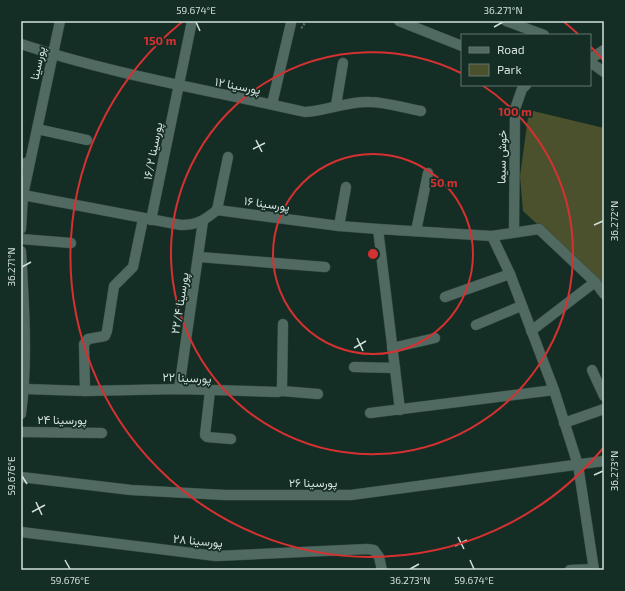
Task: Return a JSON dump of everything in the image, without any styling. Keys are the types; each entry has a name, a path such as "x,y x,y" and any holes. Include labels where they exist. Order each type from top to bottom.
{"street":[{"name":"پورسینا","path":"21,229 23,164 36,129 60,21"},
{"name":"پورسینا ۱۶/۲","path":"85,391 85,341 105,336 114,286 133,267 147,220 192,21"},
{"path":"399,21 461,46"},
{"path":"506,21 541,34"},
{"path":"272,104 291,23"},
{"name":"پورسینا ۱۲","path":"21,44 52,55 178,86 272,104 305,112 320,111 336,105 370,102 421,111"},
{"path":"591,58 604,50"},
{"path":"336,105 343,63"},
{"path":"591,63 604,72"},
{"name":"خوش سیما","path":"514,232 515,109 522,89 525,86"},
{"path":"36,129 87,140"},
{"path":"23,195 147,220 181,225 193,225 203,221 217,210 228,157"},
{"path":"416,232 428,173"},
{"path":"339,226 346,187"},
{"name":"پورسینا ۱۶","path":"217,210 339,226 416,232 492,236 539,229 595,282"},
{"name":"پورسینا ۲۲/۴","path":"179,389 203,221"},
{"path":"378,229 400,410"},
{"path":"492,236 510,274 554,390 578,466 594,570 570,570"},
{"path":"21,239 71,243"},
{"path":"21,251 24,389 21,414"},
{"path":"199,257 325,267"},
{"path":"446,297 510,274"},
{"path":"531,330 595,282 604,294"},
{"path":"476,325 521,306"},
{"path":"282,391 283,324"},
{"path":"392,348 435,338"},
{"path":"354,367 395,368"},
{"path":"592,370 604,396"},
{"name":"پورسینا ۲۲","path":"24,389 85,391 179,389 210,391 282,391 318,394"},
{"path":"370,413 554,390"},
{"path":"210,391 205,435 207,437 231,440"},
{"path":"564,423 604,409"},
{"name":"پورسینا ۲۴","path":"21,432 102,433"},
{"name":"پورسینا ۲۶","path":"21,477 131,490 225,495 351,495 578,466 604,461"},
{"name":"پورسینا ۲۸","path":"21,532 216,556 374,550 379,557 382,570"}],"green space":[{"path":"529,110 604,128 604,286 523,211 520,176"}]}
